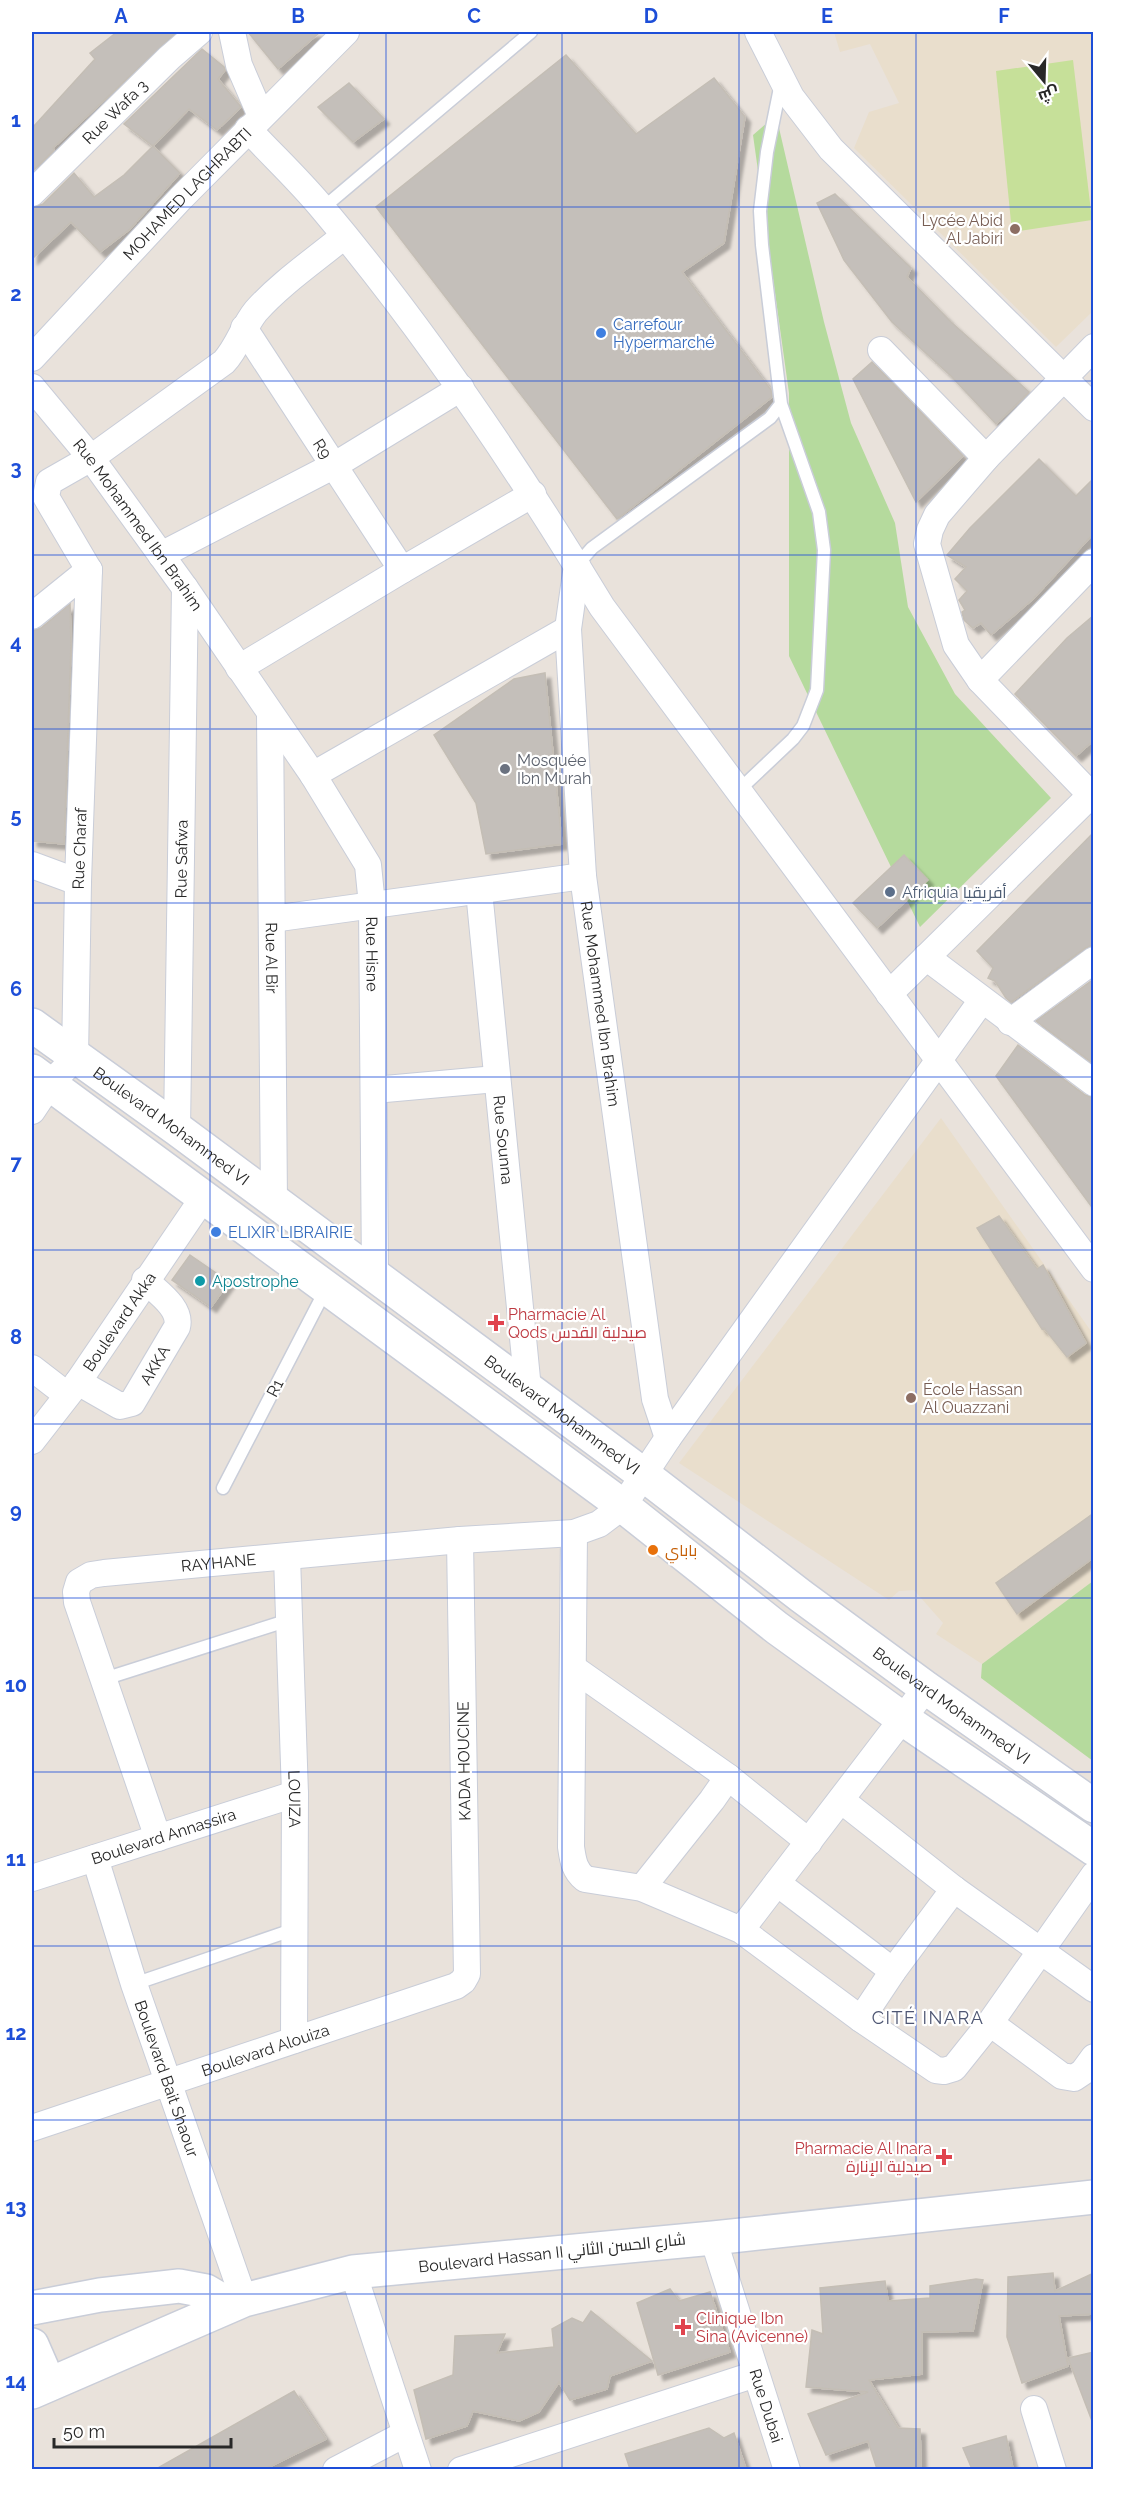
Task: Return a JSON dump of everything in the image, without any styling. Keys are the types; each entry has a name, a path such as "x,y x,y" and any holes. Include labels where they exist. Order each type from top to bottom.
{"main road":[{"name":"Boulevard Mohammed VI","path":"32,1025 177,1129 644,1475 801,1596 926,1688 1094,1806"},
{"path":"41,1077 623,1506 777,1628 903,1719 1094,1849"},
{"name":"Boulevard Hassan II شارع الحسن الثاني","path":"40,2388 237,2302 353,2272 713,2238 1094,2197"},
{"path":"32,2308 100,2295 179,2286 206,2291 237,2302"},
{"path":"32,2345 40,2388"}],"street":[{"name":"Rue Wafa 3","path":"32,193 199,32"},
{"path":"232,32 255,123 392,294 461,388 534,494 602,607 1094,1269"},
{"name":"MOHAMED LAGHRABTI","path":"32,358 255,123 346,32"},
{"path":"758,32 799,111 831,149 1094,408"},
{"path":"32,616 89,570 46,497 49,482 91,458 224,362 236,347 244,328 264,304 344,236"},
{"name":"R9","path":"244,328 402,570"},
{"path":"889,994 1092,794 980,680 956,645 927,544 937,515 986,458 1094,347"},
{"path":"881,350 986,458"},
{"name":"Rue Mohammed Ibn Brahim","path":"32,387 91,458 239,668"},
{"path":"161,555 335,465 461,388"},
{"path":"239,668 534,494"},
{"path":"980,680 1094,562"},
{"name":"Rue Mohammed Ibn Brahim","path":"577,565 568,629 583,876 655,1399 668,1438"},
{"name":"Rue Charaf","path":"75,1058 78,882 89,570"},
{"name":"Rue Safwa","path":"177,1129 184,588"},
{"path":"313,775 568,629"},
{"name":"Rue Hisne","path":"239,668 313,775 368,865 372,906 375,1276"},
{"name":"Rue Al Bir","path":"270,714 274,1203"},
{"path":"32,865 78,882"},
{"path":"272,919 583,876"},
{"name":"Rue Sounna","path":"479,891 528,1389"},
{"path":"926,957 1094,1083"},
{"path":"1010,1022 1094,960"},
{"name":"RAYHANE","path":"158,1838 77,1602 76,1592 79,1582 91,1575 104,1573 460,1540 574,1533 599,1524 623,1506 668,1438 982,1000"},
{"path":"32,1111 41,1077 75,1058"},
{"path":"374,1090 496,1079"},
{"name":"Boulevard Akka","path":"32,1441 72,1388 203,1198"},
{"name":"AKKA","path":"72,1388 120,1406 132,1403 177,1327 179,1319 176,1311 145,1280"},
{"path":"32,1368 72,1388"},
{"path":"574,1533 571,1847 574,1864 579,1874 585,1879 642,1888 741,1930 861,2019 936,2070 944,2071 954,2068 990,2023 1094,1875"},
{"name":"KADA HOUCINE","path":"460,1540 467,1974 463,1981"},
{"name":"LOUIZA","path":"287,1557 295,1794 294,2040"},
{"path":"573,1668 728,1777 809,1842"},
{"path":"741,1930 926,1688"},
{"path":"642,1888 728,1777"},
{"name":"Boulevard Annassira","path":"32,1878 295,1794"},
{"path":"841,1800 954,1889 1094,1989"},
{"name":"Boulevard Bait Shaour","path":"94,1858 237,2302"},
{"path":"777,1882 893,1971"},
{"path":"861,2019 893,1971 954,1889"},
{"name":"Boulevard Alouiza","path":"32,2128 456,1986 463,1981"},
{"path":"990,2023 1062,2076 1074,2078 1083,2072 1094,2057"},
{"name":"Rue Dubai","path":"713,2238 787,2469"},
{"path":"353,2272 418,2469"},
{"path":"461,2469 756,2374"},
{"path":"1034,2409 1053,2469"},
{"path":"336,2469 405,2434"}],"lane":[{"path":"323,208 531,32"},
{"path":"738,791 793,739 802,726 817,690 824,550 819,512 781,404 760,211 766,152 782,79"},
{"path":"577,565 592,548 770,418 781,404"},
{"name":"R1","path":"224,1488 327,1288"},
{"path":"104,1679 289,1620"},
{"path":"134,1984 296,1929"}],"shaded area":[{"name":"Lycée Abid Al Jabiri","path":"834,32 1093,32 1093,311 1056,347 854,148 869,112 899,103 870,44 840,52"},
{"name":"École Hassan Al Ouazzani","path":"941,1118 1093,1334 1093,1581 982,1664 936,1634 943,1623 914,1590 899,1591 889,1600 679,1463"}],"green space":[{"path":"1073,60 1092,220 1012,232 996,71"},
{"path":"776,115 824,322 851,423 895,523 908,607 955,694 1051,798 920,927 789,656 789,393 753,135"},
{"path":"1093,1581 1093,1761 981,1678 982,1664"}],"building":[{"path":"117,32 177,32 53,148 54,150 32,172 32,123 34,126 95,59 90,53"},
{"path":"248,32 320,32 278,69"},
{"path":"202,49 224,67 225,70 218,79 241,107 217,130 189,109 153,146 124,124"},
{"name":"Carrefour Hypermarché","path":"566,55 636,134 714,78 745,117 724,243 682,272 771,390 772,397 617,519 376,207"},
{"path":"349,83 384,119 353,142 318,107"},
{"path":"153,146 180,173 130,229 100,252 71,222 32,259 32,208 43,204 74,173 94,197 124,175"},
{"path":"835,194 911,268 907,277 951,322 1029,392 996,424 951,376 892,322 844,260 817,203"},
{"path":"872,362 963,456 916,502 853,379"},
{"path":"1039,459 1076,496 1094,478 1094,533 1033,599 991,635 981,623 973,628 964,620 962,612 965,610 959,600 967,591 955,579 966,567 947,555 970,528"},
{"path":"70,604 71,646 64,844 32,841 32,631 41,628"},
{"path":"1094,615 1094,740 1076,756 1015,694 1067,638"},
{"name":"Mosquée Ibn Murah","path":"545,673 562,844 486,854 476,803 434,735 514,679"},
{"path":"1094,832 1094,945 1085,948 1011,1002 995,981 988,978 993,968 977,951"},
{"name":"Afriquia أفريقيا","path":"904,855 928,880 877,928 853,903"},
{"path":"1094,979 1094,1064 1036,1021"},
{"path":"1018,1045 1085,1095 1094,1098 1094,1210 996,1076"},
{"path":"999,1216 1037,1269 1043,1265 1086,1343 1067,1357 1044,1328 1042,1329 977,1228"},
{"name":"Apostrophe","path":"190,1255 229,1282 211,1307 172,1280"},
{"path":"1094,1513 1094,1557 1017,1614 996,1583"},
{"path":"1053,2273 1055,2291 1094,2273 1094,2314 1059,2316 1068,2366 1022,2383 1007,2337 1008,2277"},
{"path":"983,2280 973,2331 922,2332 922,2374 869,2380 898,2428 920,2429 921,2469 877,2469 868,2441 826,2455 808,2414 868,2392 806,2387 812,2330 823,2334 820,2288 885,2281 888,2301 930,2298 930,2286"},
{"name":"Clinique Ibn Sina (Avicenne)","path":"670,2289 679,2301 710,2292 730,2352 658,2375 637,2303"},
{"path":"591,2311 652,2361 610,2376 607,2389 570,2400 559,2382 539,2412 519,2421 473,2411 467,2426 426,2439 414,2390 453,2375 455,2336 505,2334 497,2353 554,2347 552,2329 572,2318 583,2323"},
{"path":"1094,2352 1094,2420 1092,2421 1068,2358"},
{"path":"294,2391 326,2439 265,2469 156,2469"},
{"path":"709,2428 724,2438 734,2433 746,2469 630,2469 625,2454"},
{"path":"1006,2436 1013,2469 972,2469 963,2448"}],"place":[{"name":"Lycée Abid Al Jabiri","path":"1015,229"},
{"name":"Carrefour Hypermarché","path":"601,333"},
{"name":"Mosquée Ibn Murah","path":"505,769"},
{"name":"Afriquia أفريقيا","path":"890,892"},
{"name":"ELIXIR LIBRAIRIE","path":"216,1232"},
{"name":"Apostrophe","path":"200,1281"},
{"name":"Pharmacie Al Qods صيدلية القدس","path":"496,1323"},
{"name":"École Hassan Al Ouazzani","path":"911,1398"},
{"name":"باباي","path":"653,1550"},
{"name":"Pharmacie Al Inara صيدلية الإنارة","path":"944,2157"},
{"name":"Clinique Ibn Sina (Avicenne)","path":"683,2327"}],"district":[{"name":"CITÉ INARA","path":"928,2017"}]}
